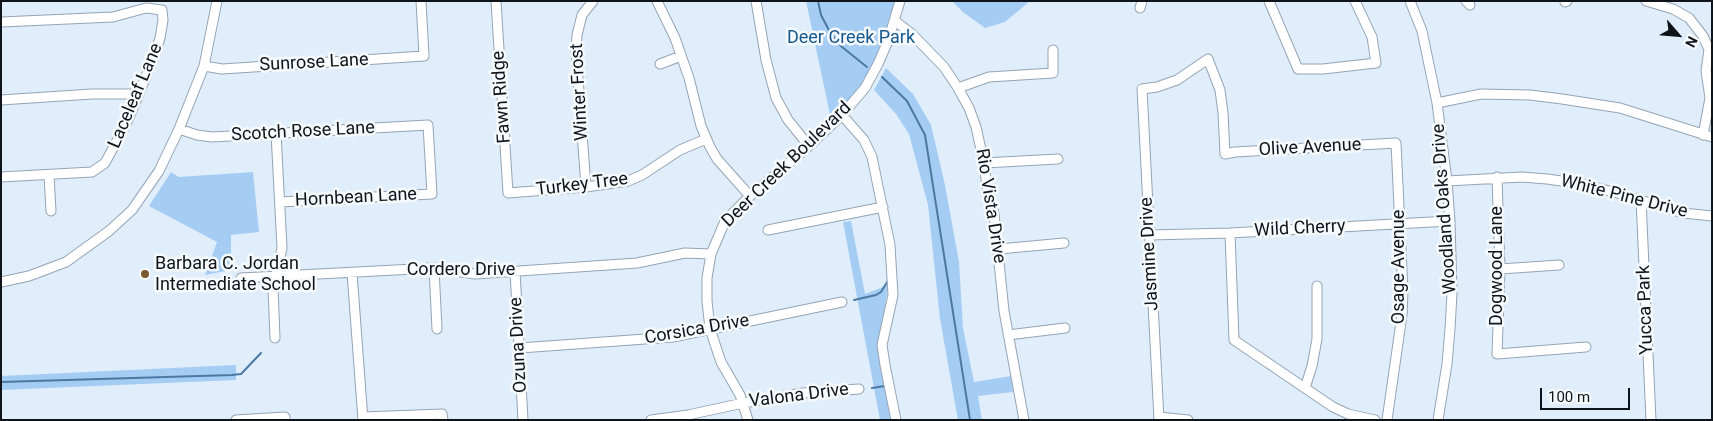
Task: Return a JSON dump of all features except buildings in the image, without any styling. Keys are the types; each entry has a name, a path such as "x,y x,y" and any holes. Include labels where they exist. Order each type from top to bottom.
{"street":[{"path":"1,282 28,276 58,265 91,245 132,210 163,164 179,129 204,66 217,1"},
{"name":"Sunrose Lane","path":"204,66 222,69 424,56 421,1"},
{"name":"Fawn Ridge","path":"496,1 508,193"},
{"name":"Winter Frost","path":"586,187 576,51 577,35 582,16 594,1"},
{"path":"658,1 681,56 706,139 717,159 750,196"},
{"path":"756,1 766,60 776,98 788,120 809,146"},
{"name":"Deer Creek Boulevard","path":"748,420 743,403 721,362 710,329 707,301 710,254 725,222 750,196 842,115 865,88 883,54 895,22 900,1"},
{"path":"1268,1 1298,69 1376,63 1372,37 1355,1"},
{"name":"Woodland Oaks Drive","path":"1410,1 1422,31 1437,103 1450,221 1452,293 1450,329 1447,364 1438,420"},
{"path":"1437,103 1481,94 1530,95 1620,108 1707,136 1710,98 1706,71 1708,49 1706,43 1689,18 1673,9 1646,1"},
{"name":"Laceleaf Lane","path":"1,22 113,17 146,8 162,10 163,20 160,38 138,94 125,126 106,163 92,172 1,178"},
{"name":"Rio Vista Drive","path":"895,22 912,34 930,51 958,88 969,108 976,127 994,214 1004,311 1024,420"},
{"path":"958,88 990,77 1053,74 1053,50"},
{"path":"660,64 681,56"},
{"name":"Jasmine Drive","path":"1159,418 1142,89 1157,87 1177,80 1208,59 1220,90 1223,113 1224,154"},
{"path":"1,100 92,94 138,94"},
{"path":"842,115 864,140 872,157 890,245 894,282 893,295 882,345 884,365 896,420"},
{"name":"Scotch Rose Lane","path":"179,129 197,135 212,137 428,125 432,194"},
{"path":"275,338 272,296 282,248 276,133"},
{"name":"Turkey Tree","path":"508,193 586,187 628,181 642,176 680,150 706,139"},
{"name":"Olive Avenue","path":"1224,154 1396,143"},
{"name":"Osage Avenue","path":"1387,420 1402,315 1403,278 1396,143"},
{"path":"984,163 1058,159"},
{"path":"49,175 51,212"},
{"name":"White Pine Drive","path":"1447,182 1522,176 1582,184 1683,213 1712,216"},
{"name":"Dogwood Lane","path":"1497,177 1500,269 1497,354 1586,347"},
{"name":"Hornbean Lane","path":"280,202 432,194"},
{"name":"Yucca Park","path":"1641,200 1650,420"},
{"path":"768,230 883,207"},
{"name":"Wild Cherry","path":"1149,235 1230,233 1450,221"},
{"path":"1230,233 1234,340 1341,411 1375,420"},
{"path":"999,249 1064,243"},
{"name":"Cordero Drive","path":"241,278 434,268 475,274 637,263 685,253 710,254"},
{"path":"1500,269 1558,265"},
{"path":"434,268 437,329"},
{"name":"Ozuna Drive","path":"515,271 523,420"},
{"path":"352,273 363,418 442,417"},
{"path":"1305,388 1317,339 1317,286"},
{"name":"Corsica Drive","path":"520,348 673,337 842,302"},
{"path":"1008,334 1065,328"},
{"name":"Valona Drive","path":"651,420 688,415 803,393 859,389"},
{"path":"236,420 285,418"},
{"path":"1159,418 1188,420"}],"green space":[{"name":"Deer Creek Park","path":"806,1 900,1 878,64 832,124"},
{"name":"Deer Creek Park","path":"952,1 1030,1 1005,22 985,28 964,13"},
{"path":"886,68 913,94 931,125 945,185 959,262 963,328 974,382 1011,376 1013,392 978,396 982,420 958,420 940,319 928,205 909,134 896,114 874,90"},
{"path":"171,172 179,177 253,172 259,232 231,235 231,270 205,275 217,242 149,206"},
{"path":"851,221 865,294 888,285 879,351 894,420 880,420 843,222"},
{"path":"236,365 236,380 1,390 1,376"}],"waterway":[{"path":"818,1 821,15 831,34 842,47 867,67"},
{"path":"882,77 907,101 925,135 970,420"},
{"path":"854,300 876,295 881,292 889,279"},
{"path":"1,382 241,374 261,353"},
{"path":"872,388 885,386"}],"place":[{"name":"Barbara C. Jordan Intermediate School","path":"145,274"}]}
